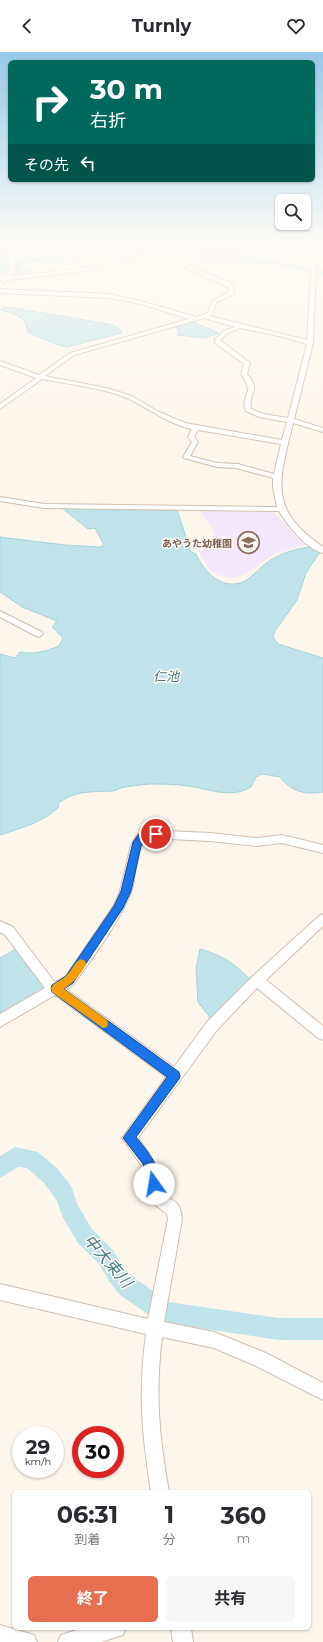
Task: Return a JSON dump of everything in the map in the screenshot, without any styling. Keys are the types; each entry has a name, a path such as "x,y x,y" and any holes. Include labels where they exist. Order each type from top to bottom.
{"street":[{"path":"182,315 195,319"},
{"path":"313,315 306,367 290,421 276,477 275,488 281,509 297,530 323,551"},
{"path":"0,407 39,377 76,352 125,341 195,319 205,317 223,323 298,339 310,343"},
{"path":"237,328 220,336 217,340 218,343 247,364 244,374 250,380 253,388 247,406 248,410 261,416 304,423 323,430"},
{"path":"0,363 39,377 79,384 130,397 170,420 196,428 285,443"},
{"path":"196,428 191,437 195,442 195,446 186,457 217,465 238,466 243,469 276,477"},
{"path":"0,499 36,505 73,507 281,509"},
{"path":"0,614 39,634"},
{"path":"0,1021 70,980 118,908 126,891 136,845 141,838 147,834 210,837 257,842 282,839 323,849"},
{"path":"160,1490 151,1438 150,1373 156,1316 175,1219 174,1210 158,1198 154,1192 153,1176 148,1162 129,1138 212,1026 257,980 323,919"},
{"path":"0,926 9,931 49,984 175,1076"},
{"path":"257,980 323,1034"},
{"path":"0,1292 156,1316 207,1338 233,1347 291,1374 323,1392"},
{"path":"68,1642 109,1630"},
{"path":"181,1630 183,1642"},
{"path":"0,1635 27,1642"}],"shaded area":[{"path":"200,511 273,512 292,533 306,545 275,554 241,576 233,578 217,575 209,570 197,548 207,548 210,546 215,533"}],"water":[{"path":"16,315 56,315 109,324 119,328 122,333 67,347 58,345 28,332 24,320"},
{"path":"190,321 219,333 204,338 177,335 179,332 176,327"},
{"name":"仁池","path":"62,508 177,510 191,552 196,554 209,573 222,582 229,584 237,584 245,581 268,561 297,549 313,547 320,552 306,573 297,600 275,631 273,637 278,644 323,658 323,792 304,793 289,786 280,777 262,774 256,777 251,787 243,791 228,793 174,784 149,784 121,788 114,791 91,792 70,796 58,804 59,807 46,817 0,835 0,654 15,658 20,652 35,653 45,651 59,646 63,638 52,627 57,621 22,607 0,592 0,537 65,545 100,547 104,545 95,528 88,529"},
{"path":"16,949 45,986 46,990 0,1015 0,958"},
{"path":"200,949 229,961 252,981 211,1019 198,1002 196,968"}],"waterway":[{"name":"中大束川","path":"0,1168 15,1157 31,1159 51,1176 64,1193 70,1211 85,1236 106,1257 116,1274 128,1287 164,1312 279,1329 323,1329"}],"slow traffic":[{"path":"81,964 70,980 56,988 103,1023"}],"place":[{"name":"あやうた幼稚園","path":"248,543"}],"route":[{"path":"154,1184 148,1162 129,1138 175,1076 56,988 70,980 118,908 126,891 136,845 141,838 147,834 156,834"}]}
